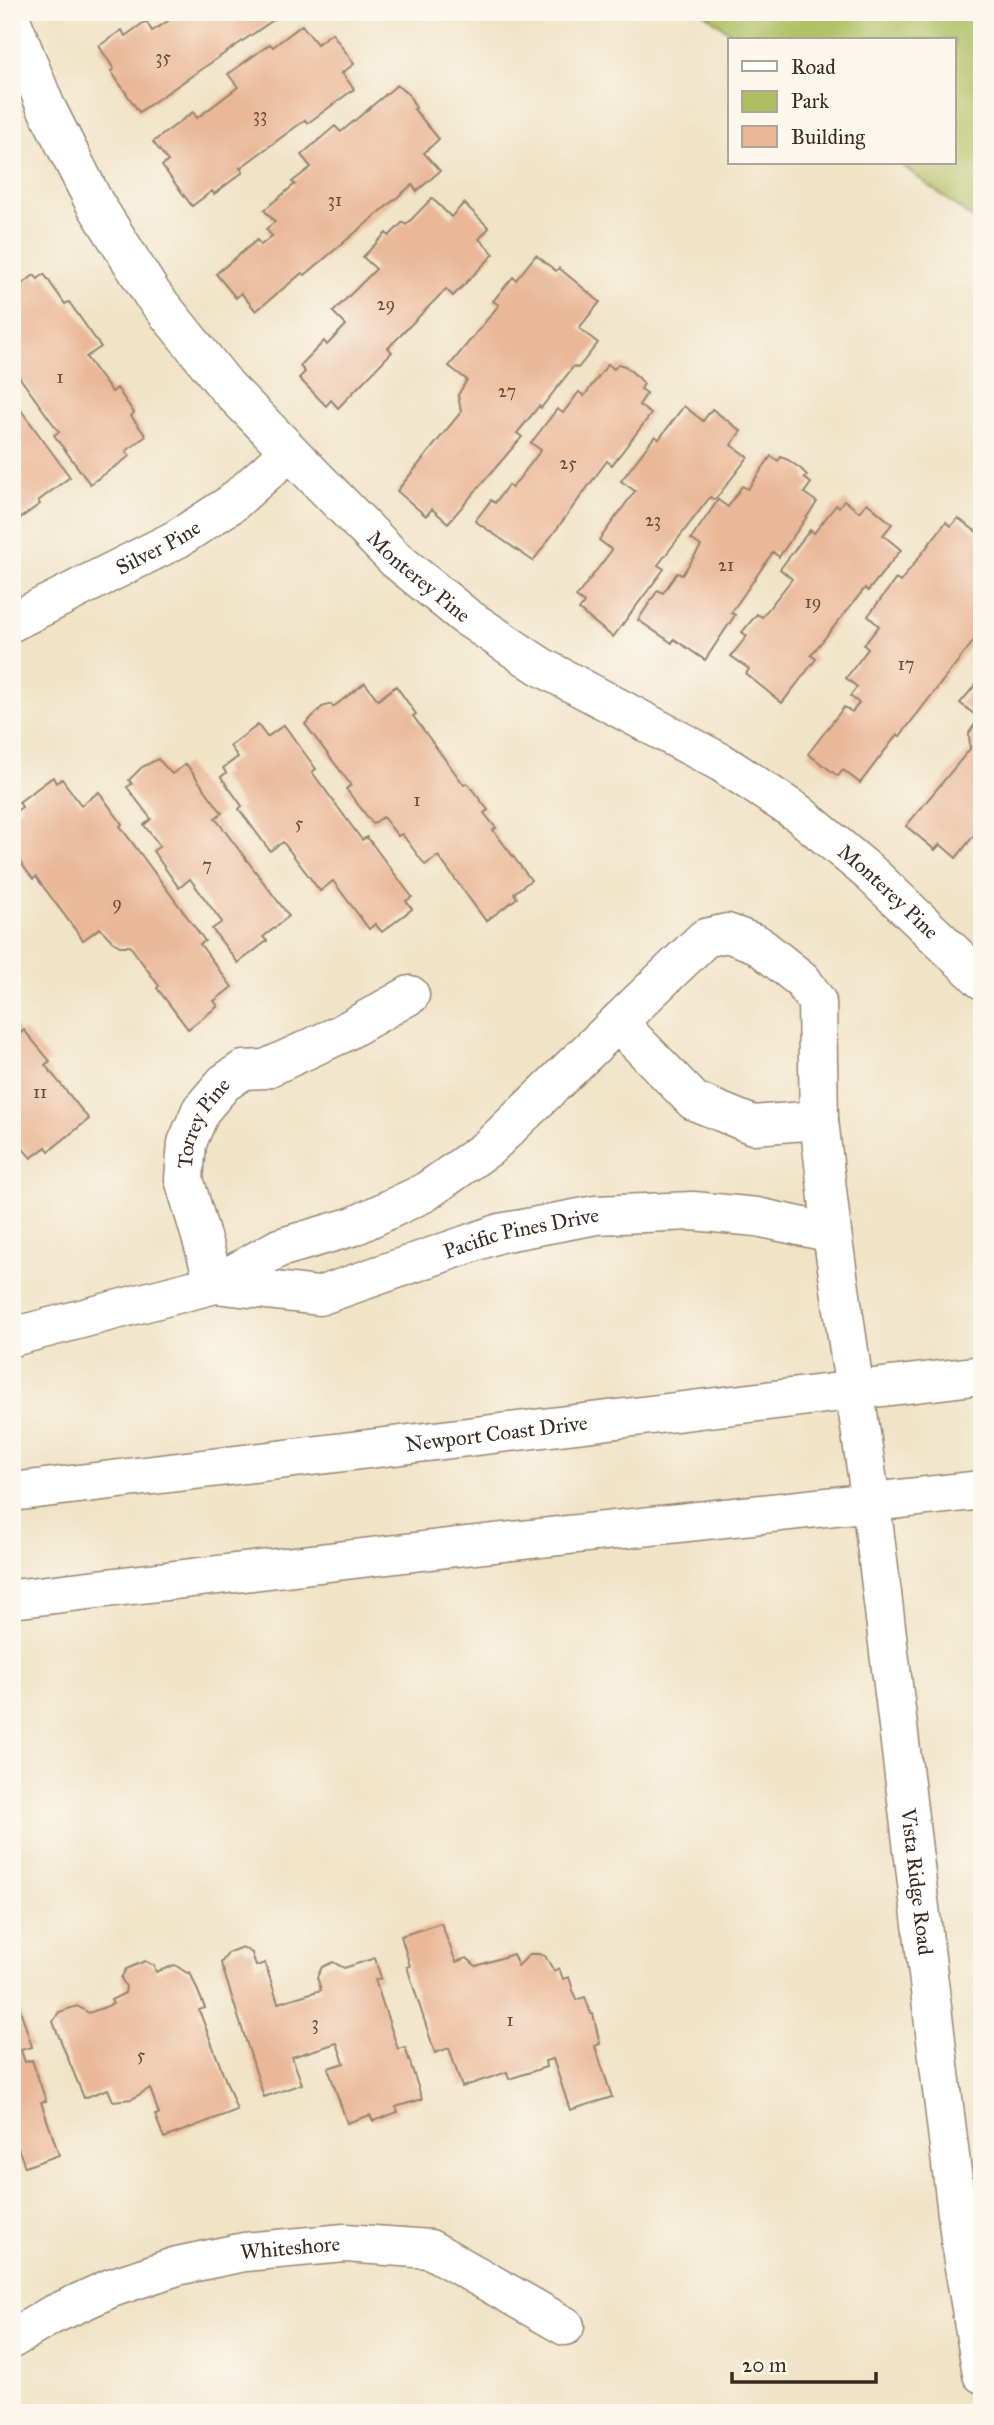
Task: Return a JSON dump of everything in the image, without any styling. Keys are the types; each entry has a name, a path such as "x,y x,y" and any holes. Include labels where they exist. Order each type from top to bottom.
{"street":[{"name":"Monterey Pine","path":"12,22 22,77 45,105 94,202 152,294 220,379 395,559 465,616 540,666 722,763 798,813 869,872 982,980"},
{"name":"Silver Pine","path":"12,622 177,539 231,505 289,452"},
{"name":"Pacific Pines Drive","path":"12,1337 215,1284 279,1248 354,1226 424,1192 488,1148 705,937 727,933 757,944 802,980 817,1002 819,1120 832,1233 855,1389"},
{"name":"Torrey Pine","path":"215,1284 184,1179 187,1143 201,1110 224,1083 243,1070 265,1069 341,1034 410,995"},
{"path":"618,1023 694,1101 753,1125 819,1120"},
{"name":"Pacific Pines Drive","path":"215,1284 319,1296 500,1233 596,1215 693,1211 757,1217 832,1233"},
{"name":"Newport Coast Drive","path":"12,1492 855,1389 982,1376"},
{"name":"Vista Ridge Road","path":"855,1389 960,2242 982,2374"},
{"path":"12,1599 982,1490"},
{"name":"Whiteshore","path":"12,2339 50,2316 111,2288 177,2266 244,2252 345,2243 430,2249 565,2326"}],"green space":[{"path":"703,12 982,12 982,226 900,164 956,164 956,38 737,38"}],"building":[{"path":"168,12 285,12 139,112 111,71 114,69 99,46 122,30 125,36 146,21 152,31 168,21"},
{"path":"302,25 317,44 332,33 354,64 342,73 354,89 308,123 305,120 240,168 243,172 214,194 212,191 192,206 162,166 168,161 153,142 193,112 197,118 238,87 228,74 270,44 273,47"},
{"path":"397,85 409,95 416,108 414,109 439,139 424,153 440,171 417,191 412,185 305,275 302,273 256,311 241,293 236,298 216,274 257,240 261,245 272,236 266,229 275,222 264,210 311,167 301,155 335,126 341,132"},
{"path":"432,198 451,217 464,203 489,228 479,239 494,254 453,296 446,289 388,348 392,352 338,408 331,400 326,406 299,378 305,372 300,366 324,341 327,345 346,325 333,312 376,269 363,257 386,233 389,236 403,222 406,225"},
{"path":"536,255 556,271 559,268 600,302 579,328 598,343 578,368 574,366 541,408 539,406 517,433 522,437 448,523 432,509 426,516 397,491 461,412 458,395 467,380 449,366 499,305 493,301 513,277 516,280"},
{"path":"44,274 65,304 69,302 101,347 86,357 112,392 117,388 134,413 131,416 146,436 126,451 130,456 90,484 54,435 59,432 12,367 12,276 20,286 34,275 38,279"},
{"path":"608,364 614,369 618,364 625,366 639,378 644,384 641,389 647,393 639,405 651,414 612,465 607,461 533,561 475,521 491,500 495,503 508,485 512,488 541,450 531,443 557,409 563,413 579,392 584,396"},
{"path":"12,398 70,477 12,524"},
{"path":"684,406 703,421 712,409 741,431 731,445 748,457 715,500 710,497 658,565 664,569 613,637 579,610 584,603 576,597 612,550 599,540 635,491 621,481 655,436 659,439"},
{"path":"771,456 778,461 781,457 788,460 807,475 804,478 811,483 804,493 817,502 779,557 773,552 731,613 735,615 705,660 674,639 672,643 638,620 658,590 663,593 677,573 682,575 701,546 691,539 718,500 728,507 742,486 748,489"},
{"path":"844,500 859,512 867,503 892,524 883,535 901,550 868,591 865,588 811,655 816,659 782,703 746,674 749,669 731,656 747,636 742,632 757,614 762,617 792,579 780,569 810,530 814,533 836,505 839,507"},
{"path":"958,518 982,536 982,630 860,783 843,770 838,776 808,754 844,707 852,712 859,703 850,696 857,687 846,678 868,649 864,645 879,626 868,616 896,579 900,582 946,522 951,526"},
{"path":"982,677 982,814 976,821 981,826 956,858 940,844 935,850 906,826 970,749 969,733 979,718 960,703"},
{"path":"365,683 378,700 396,686 416,714 413,716 464,785 467,783 488,810 484,813 496,828 493,830 531,880 514,893 517,898 486,921 438,856 425,865 402,834 398,836 383,817 373,824 346,789 351,785 305,724 322,707 331,704 333,707"},
{"path":"258,725 267,737 284,725 316,769 312,772 362,840 367,837 412,897 406,901 412,909 382,932 375,924 369,929 333,881 320,891 283,842 270,851 239,809 242,806 221,777 226,773 223,768 238,757 230,746"},
{"path":"158,759 172,774 186,764 222,813 215,818 289,916 263,937 267,941 238,963 212,929 222,922 190,879 179,888 153,851 160,846 144,825 151,819 127,787 132,784 129,780 142,767"},
{"path":"53,777 56,783 62,779 81,805 99,792 122,824 120,826 205,941 200,944 232,987 214,1001 218,1006 188,1029 130,946 120,946 113,942 100,928 83,940 36,877 33,879 14,854 18,852 12,844 12,814 22,807 19,802"},
{"path":"12,1023 21,1033 24,1030 50,1061 45,1065 89,1119 49,1151 46,1147 31,1158 12,1136"},
{"path":"441,1923 456,1962 467,1958 476,1966 513,1954 518,1966 530,1954 539,1954 545,1956 554,1971 559,1968 563,1979 569,1977 576,2000 585,1997 593,2014 600,2044 595,2046 612,2097 570,2110 553,2059 545,2061 546,2067 509,2079 507,2072 462,2087 449,2048 435,2053 407,1967 410,1966 401,1936"},
{"path":"242,1947 252,1953 256,1966 265,1963 278,2003 321,1990 317,1977 322,1967 333,1962 344,1968 375,1958 381,1978 375,1980 398,2049 405,2047 422,2099 396,2107 398,2112 373,2121 370,2115 347,2123 328,2068 344,2063 337,2043 292,2057 302,2084 264,2097 221,1963 229,1952"},
{"path":"145,1961 154,1966 156,1972 175,1965 187,1973 190,1972 205,2008 199,2010 237,2110 164,2138 155,2115 159,2114 150,2088 132,2099 113,2101 108,2089 84,2098 53,2022 59,2012 77,2006 89,2013 113,2004 111,2000 125,1993 126,1987 121,1978 126,1969"},
{"path":"20,2009 32,2047 21,2050 25,2062 32,2060 46,2101 41,2102 59,2155 25,2167 17,2145 12,2147 12,2012"}]}
